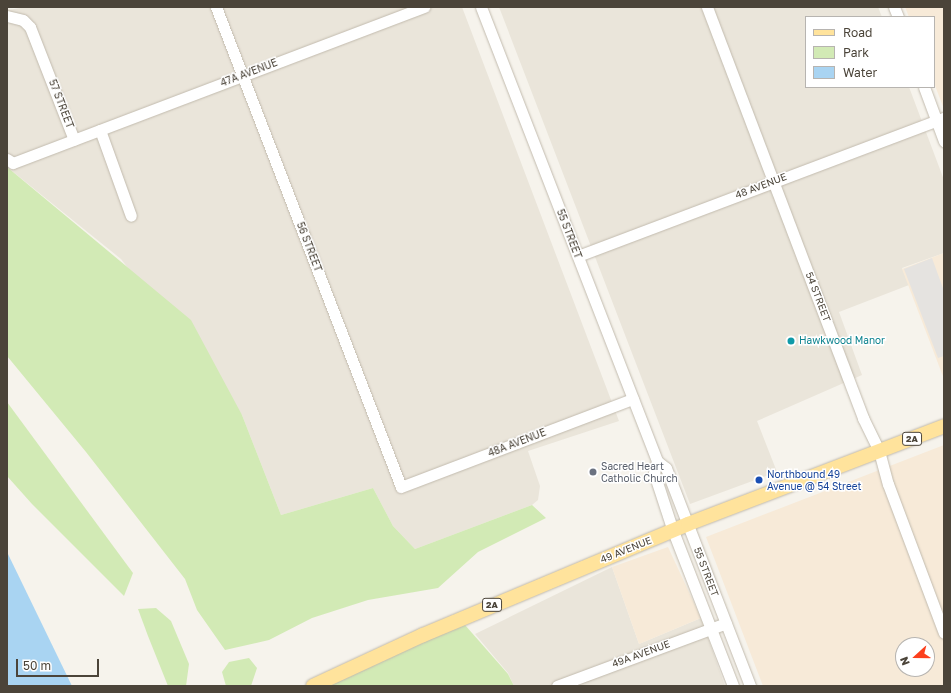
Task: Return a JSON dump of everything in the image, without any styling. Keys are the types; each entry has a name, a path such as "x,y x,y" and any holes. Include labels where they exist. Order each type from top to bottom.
{"main road":[{"name":"49 AVENUE","path":"313,686 436,629 688,524 944,426"}],"street":[{"name":"56 STREET","path":"216,7 401,488"},
{"name":"47A AVENUE","path":"74,140 424,7"},
{"name":"55 STREET","path":"482,7 657,461 666,468 750,686"},
{"name":"54 STREET","path":"707,7 863,418 879,451 888,484 944,632"},
{"name":"57 STREET","path":"7,16 23,20 30,27 74,140 13,162 7,159"},
{"path":"924,88 940,119 944,141"},
{"name":"48 AVENUE","path":"578,256 940,119"},
{"path":"100,130 131,216"},
{"name":"48A AVENUE","path":"401,488 633,399"},
{"name":"55 STREET","path":"657,461 654,473 673,531 733,686"},
{"name":"49A AVENUE","path":"557,686 726,623"}],"shaded area":[{"path":"28,7 462,7 619,421 528,451 540,486 538,500 532,505 415,549 393,526 373,488 281,515 242,415 121,259 7,167 7,10"},
{"path":"499,7 878,7 882,16 805,16 805,88 909,88 944,180 944,253 902,268 909,285 839,312 862,375 757,421 777,472 690,504"},
{"path":"905,7 944,7 944,109 935,86 935,16 909,16"},
{"path":"944,253 944,379 902,269"},
{"path":"932,258 944,291 944,356 938,358 904,269"},
{"path":"944,445 944,686 763,686 706,537"},
{"path":"668,547 701,618 639,644 612,567"},
{"path":"612,567 639,644 701,618 725,686 514,686 508,673 475,634"}],"green space":[{"path":"7,167 191,320 242,415 281,515 373,488 393,526 415,549 532,505 546,518 478,552 438,588 368,600 312,618 269,640 225,650 197,610 185,579 86,452 7,356"},
{"path":"7,402 133,573 124,596 32,504 7,476"},
{"path":"156,608 171,621 189,664 186,686 168,686 138,609"},
{"path":"465,625 508,674 514,686 325,686 377,659"},
{"path":"249,658 257,668 251,686 226,686 222,672 229,662"}],"water":[{"path":"7,552 72,686 7,686"}],"place":[{"name":"Hawkwood Manor","path":"791,341"},
{"name":"Sacred Heart Catholic Church","path":"593,472"},
{"name":"Northbound 49 Avenue @ 54 Street","path":"759,480"}]}
